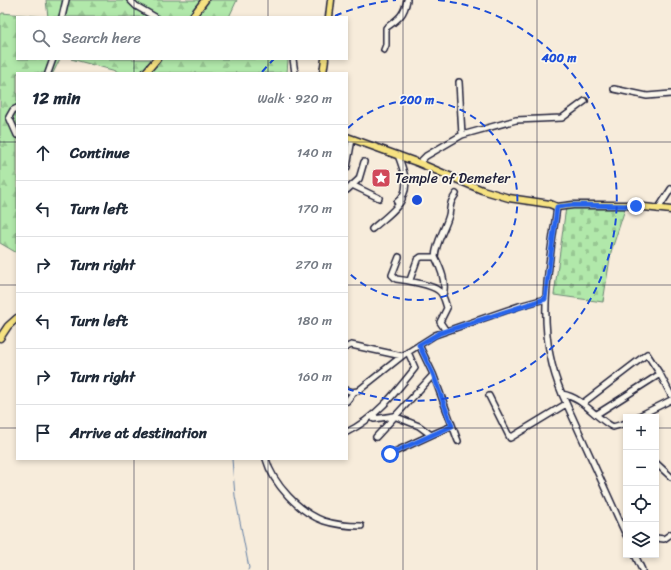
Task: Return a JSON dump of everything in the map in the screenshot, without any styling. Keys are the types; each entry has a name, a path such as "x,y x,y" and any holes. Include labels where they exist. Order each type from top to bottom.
{"main road":[{"path":"193,16 205,0"},
{"path":"329,16 331,0"},
{"path":"145,72 156,60"},
{"path":"323,72 325,60"},
{"path":"349,138 419,163 495,194 550,204 557,207 573,205 626,205 671,210"},
{"path":"0,338 8,326 16,319"}],"street":[{"path":"62,16 66,0"},
{"path":"130,0 136,6 153,16"},
{"path":"384,50 386,45 386,28 397,21 407,0"},
{"path":"48,72 53,60"},
{"path":"293,60 295,72"},
{"path":"459,82 462,135"},
{"path":"614,88 647,96 671,94"},
{"path":"419,163 426,156 462,135 516,120 562,118 585,100"},
{"path":"16,108 13,110 9,117 16,133"},
{"path":"348,152 349,138"},
{"path":"372,229 385,216 399,207 406,189 398,155"},
{"path":"348,189 359,179 364,162"},
{"path":"352,185 379,198"},
{"path":"658,208 671,189"},
{"path":"443,295 445,289 435,249 449,214 449,204 456,194"},
{"path":"397,202 402,198"},
{"path":"557,207 545,299 546,331 549,352 554,374 566,404 623,528"},
{"path":"399,257 392,274 396,279 410,280 438,290 443,295 447,308 440,322 446,331"},
{"path":"410,280 417,260 421,257 436,257"},
{"path":"348,400 354,392 402,356 435,335 545,299"},
{"path":"348,347 352,345 402,356"},
{"path":"419,345 433,375 458,441"},
{"path":"348,432 357,427 390,399 416,368 408,352"},
{"path":"583,403 647,354 671,395"},
{"path":"596,414 660,374"},
{"path":"376,436 433,375"},
{"path":"348,390 354,392"},
{"path":"562,394 572,396 583,403 613,428 623,423"},
{"path":"489,396 510,438 566,404"},
{"path":"643,414 671,400"},
{"path":"375,412 374,419 394,416 419,426 431,435"},
{"path":"390,454 452,426"},
{"path":"266,460 276,483 312,515 339,525 361,526"},
{"path":"659,466 671,477"},
{"path":"659,538 664,539 671,534"},
{"path":"636,558 642,570"}],"green space":[{"path":"46,0 237,0 229,16 48,16"},
{"path":"2,13 35,16 16,16 16,60 60,60 54,72 16,72 16,252 0,243 0,16"},
{"path":"75,60 288,60 287,72 116,71"},
{"path":"626,206 611,252 603,302 554,295 566,207"}],"waterway":[{"path":"232,460 235,496 249,568 248,570"}],"place":[{"name":"Temple of Demeter","path":"381,178"}],"route":[{"path":"390,454 452,426 433,374 419,345 440,333 519,306 545,299 557,207 573,205 636,206"}]}
